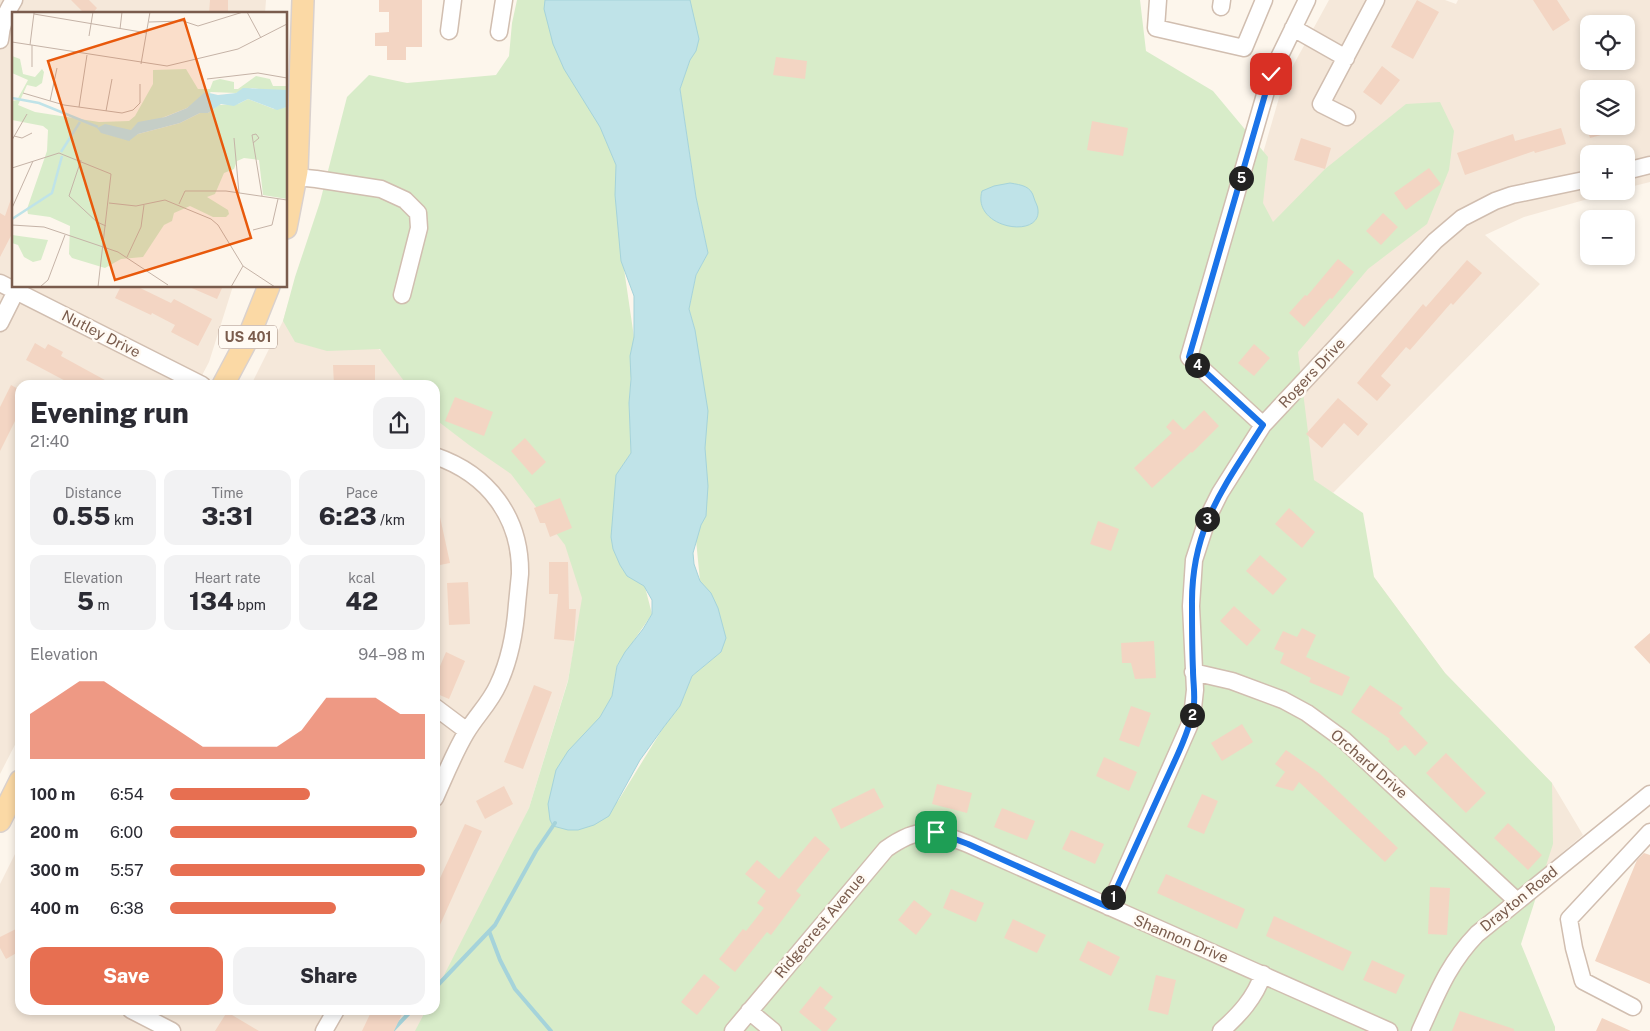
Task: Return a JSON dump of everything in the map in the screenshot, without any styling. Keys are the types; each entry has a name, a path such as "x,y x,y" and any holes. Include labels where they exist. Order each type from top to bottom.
{"main road":[{"path":"288,207 291,176 299,135 303,0"},
{"name":"US 401","path":"226,380 249,336 268,288"},
{"path":"0,821 15,792"}],"street":[{"path":"0,40 1,29 14,0"},
{"path":"449,31 453,0"},
{"path":"499,32 504,0"},
{"path":"1158,0 1156,28 1244,48 1264,0"},
{"path":"1263,425 1189,357 1271,74 1307,0"},
{"path":"1347,117 1321,104 1376,0"},
{"path":"1293,28 1346,58"},
{"path":"1635,168 1650,165"},
{"path":"291,176 381,189 405,200 418,213 419,228 402,295"},
{"name":"Rogers Drive","path":"1108,907 1189,726 1194,690 1192,588 1194,560 1199,543 1208,517 1220,493 1263,425 1435,241 1462,218 1486,204 1512,195 1580,181"},
{"name":"Nutley Drive","path":"0,282 192,380"},
{"path":"0,323 16,291"},
{"path":"440,458 468,471 494,495 504,510 511,526 516,542 520,573 515,630 499,685 490,702 467,731 440,787"},
{"name":"Orchard Drive","path":"1193,672 1232,681 1275,696 1307,713 1337,734 1518,901"},
{"path":"440,711 467,731"},
{"name":"Drayton Road","path":"1420,1031 1453,961 1477,934 1650,794"},
{"name":"Shannon Drive","path":"917,832 936,832 968,844 1389,1031"},
{"name":"Ridgecrest Avenue","path":"733,1031 886,849 901,839 917,832"},
{"path":"1632,1007 1583,981 1574,948 1569,919 1650,832"},
{"path":"1221,1031 1254,995 1263,974"},
{"path":"749,1011 774,1031"},
{"path":"141,1015 172,1031"},
{"path":"324,1031 333,1015"}],"shaded area":[{"path":"0,0 266,0 265,12 12,12 12,288 232,288 209,362 200,380 15,380 15,745 0,774"},
{"path":"1329,0 1445,0 1456,4 1458,0 1650,0 1650,182 1635,186 1635,145 1580,145 1580,200 1584,200 1524,217 1485,235 1540,284 1333,493 1314,481 1374,577 1445,673 1552,783 1583,835 1438,958 1555,1027 1555,1031 543,1031 1210,336 1283,84"},
{"path":"288,304 609,464 568,680 529,808 440,991 440,380 254,380 283,321"},
{"path":"15,854 15,1015 429,1015 421,1031 0,1031 0,884"}],"green space":[{"path":"517,0 548,0 616,165 618,228 634,337 629,403 631,453 616,475 652,614 617,665 612,696 600,717 578,830 618,801 663,728 680,706 692,676 721,652 700,581 696,540 705,448 695,330 689,309 696,275 708,253 696,197 680,89 690,60 686,0 1140,0 1146,51 1213,91 1268,157 1263,203 1273,222 1325,169 1406,104 1440,102 1454,131 1449,170 1427,224 1368,269 1298,352 1314,480 1363,513 1374,577 1445,673 1552,783 1553,844 1521,944 1555,1031 415,1031 423,1015 440,1015 440,983 529,808 568,681 582,598 565,545 511,474 440,423 440,380 403,380 380,349 327,351 295,342 283,321 295,277 320,202 347,97 369,75 407,83 496,75 509,56 512,23"}],"water":[{"path":"545,0 690,0 699,39 680,89 696,197 708,253 696,275 689,309 695,330 708,411 705,448 708,486 706,516 701,525 693,553 694,564 700,581 711,593 718,608 726,638 721,652 692,676 680,706 640,760 609,816 594,825 578,830 568,830 553,826 550,820 548,804 556,770 568,751 600,717 612,696 617,666 652,614 652,600 644,586 627,576 613,549 611,537 616,475 631,453 630,356 634,337 634,296 621,261 615,195 616,165 600,127 564,69 553,44 544,9"},
{"path":"1010,183 1025,187 1033,194 1038,210 1036,219 1029,225 1019,227 1007,226 987,214 981,204 982,191 994,186"}],"building":[{"path":"71,0 89,0 97,8 94,12 83,12"},
{"path":"210,0 228,0 228,12 209,12"},
{"path":"379,0 422,0 422,47 406,47 406,60 387,60 387,46 375,46 375,33 389,32 389,12 379,12"},
{"path":"1417,0 1439,12 1413,59 1391,47"},
{"path":"1533,0 1557,0 1570,20 1553,31"},
{"path":"776,57 807,61 805,79 773,75"},
{"path":"1382,66 1400,80 1381,105 1363,92"},
{"path":"1092,121 1128,128 1123,156 1087,150"},
{"path":"1561,128 1566,144 1535,153 1534,151 1465,175 1457,153 1513,134 1515,141"},
{"path":"1589,135 1601,135 1590,138"},
{"path":"1301,138 1331,148 1325,169 1294,160"},
{"path":"1429,168 1441,184 1406,210 1394,193"},
{"path":"12,196 12,234 0,257 0,213 5,216"},
{"path":"1383,213 1398,227 1381,245 1366,231"},
{"path":"1338,259 1354,272 1332,299 1330,298 1304,327 1289,313 1305,295 1307,296"},
{"path":"1467,260 1482,273 1453,305 1451,303 1410,350 1406,347 1381,376 1391,385 1377,401 1357,383 1423,304 1426,307"},
{"path":"120,288 140,288 171,303 174,299 212,319 198,346 171,332 175,325 152,313 151,315 115,298"},
{"path":"192,288 222,288 217,299"},
{"path":"35,343 45,349 48,344 63,352 61,356 105,380 64,380 26,360"},
{"path":"1254,344 1270,358 1254,376 1238,363"},
{"path":"333,365 375,365 375,380 334,380"},
{"path":"11,385 15,387 15,421 0,451 0,407"},
{"path":"455,397 493,412 484,436 445,421"},
{"path":"1338,398 1368,424 1358,436 1344,423 1322,448 1306,434"},
{"path":"1204,410 1219,426 1152,488 1134,468 1172,433 1166,427 1173,419 1184,430"},
{"path":"525,438 546,462 532,475 511,451"},
{"path":"560,498 572,528 550,537 545,523 540,523 534,508"},
{"path":"1289,508 1315,532 1302,548 1275,524"},
{"path":"440,517 450,563 440,565"},
{"path":"1098,521 1119,529 1111,551 1090,544"},
{"path":"1260,555 1287,579 1273,595 1246,571"},
{"path":"549,562 568,562 569,609 576,609 574,641 554,639 558,594 549,594"},
{"path":"468,582 470,624 449,625 447,583"},
{"path":"1234,606 1261,630 1247,646 1220,621"},
{"path":"1302,628 1316,635 1306,657 1350,677 1342,696 1309,682 1311,678 1280,663 1284,653 1274,649 1283,631 1297,637"},
{"path":"1650,633 1650,664 1634,647"},
{"path":"1154,641 1156,678 1135,679 1131,663 1122,663 1121,643"},
{"path":"446,652 465,661 449,699 440,695 440,666"},
{"path":"534,685 552,692 523,769 504,762"},
{"path":"1370,685 1403,708 1399,713 1428,743 1415,756 1405,745 1398,751 1388,741 1390,739 1351,712"},
{"path":"1131,706 1151,713 1139,747 1119,740"},
{"path":"1242,724 1253,742 1222,761 1211,743"},
{"path":"1286,750 1319,773 1398,848 1385,862 1299,782 1293,791 1275,786 1285,772 1275,764"},
{"path":"1446,753 1486,793 1466,813 1426,773"},
{"path":"1104,757 1137,772 1129,791 1096,776"},
{"path":"937,784 972,793 967,813 932,804"},
{"path":"504,786 513,804 485,819 476,801"},
{"path":"874,788 884,807 841,829 831,809"},
{"path":"1202,794 1218,801 1204,834 1187,827"},
{"path":"1002,808 1035,821 1027,840 994,827"},
{"path":"1508,823 1542,855 1528,870 1494,838"},
{"path":"465,824 482,831 440,925 440,878"},
{"path":"1071,830 1104,844 1095,864 1062,849"},
{"path":"815,836 830,849 796,891 801,895 771,935 767,932 735,972 719,959 743,929 746,931 764,908 757,903 766,891 745,874 757,860 779,879"},
{"path":"1644,853 1650,855 1650,984 1595,961 1637,860"},
{"path":"1166,874 1245,909 1237,929 1157,893"},
{"path":"1430,887 1450,888 1447,935 1428,934"},
{"path":"951,889 984,903 976,922 943,908"},
{"path":"914,900 932,914 916,935 898,920"},
{"path":"1274,916 1352,952 1343,971 1266,936"},
{"path":"1013,919 1046,935 1037,953 1004,938"},
{"path":"15,930 15,954 6,959 0,948 0,937"},
{"path":"1088,941 1120,957 1111,976 1079,960"},
{"path":"1372,960 1405,975 1396,994 1363,980"},
{"path":"704,974 720,987 697,1015 681,1002"},
{"path":"1156,975 1176,980 1168,1015 1148,1010"},
{"path":"820,986 833,997 824,1008 837,1019 827,1031 822,1031 799,1012"},
{"path":"1460,1011 1514,1029 1514,1031 1452,1031"},
{"path":"225,1015 232,1015 259,1031 215,1031"},
{"path":"370,1015 402,1015 394,1031 362,1031"},
{"path":"1602,1018 1631,1031 1596,1031"}],"waterway":[{"path":"440,983 495,925 536,851 555,823"},
{"path":"489,931 500,960 515,989 551,1031"},
{"path":"392,1031 407,1015"}],"route":[{"path":"936,832 968,844 1108,907 1176,759 1189,726 1193,708 1192,588 1194,560 1208,517 1220,493 1263,425 1189,357 1271,74"}]}
